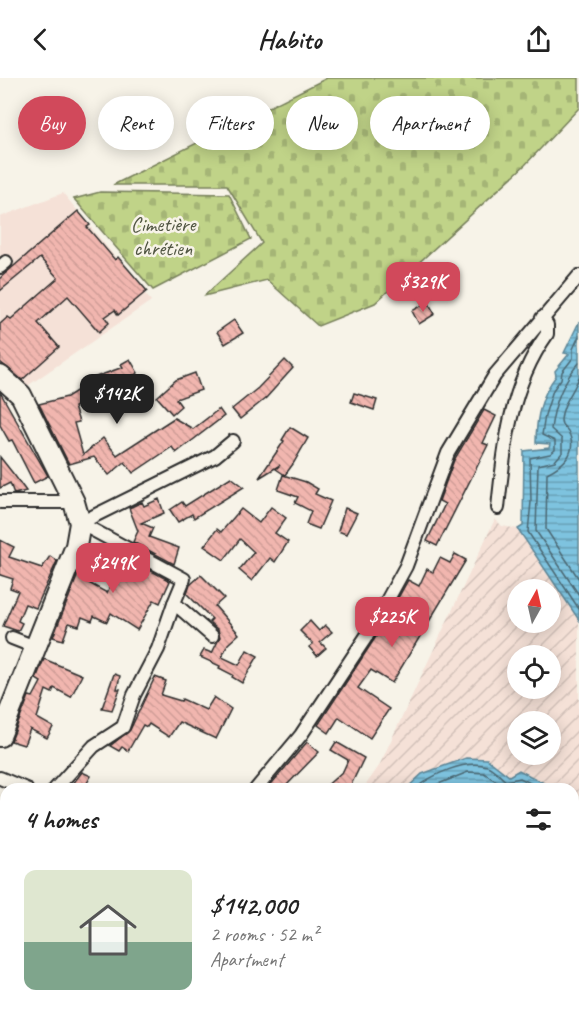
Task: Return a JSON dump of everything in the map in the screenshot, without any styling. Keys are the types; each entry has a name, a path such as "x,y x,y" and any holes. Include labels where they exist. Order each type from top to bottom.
{"main road":[{"path":"0,376 21,395 74,502 80,524 76,546 0,736"}],"street":[{"path":"261,783 302,735 372,628 406,566 448,453 495,375 579,276"},
{"path":"498,508 504,449 517,390 546,334 547,325 542,318"},
{"path":"80,524 215,456 232,441"},
{"path":"0,502 74,502"},
{"path":"60,783 94,746 123,727 134,695 158,650 184,579 80,524"},
{"path":"174,603 212,636"},
{"path":"12,638 35,647"}],"shaded area":[{"path":"63,193 151,301 23,389 0,370 0,217"},
{"path":"495,519 502,526 518,529 552,579 507,579 507,633 561,633 561,593 579,620 579,783 543,783 519,771 509,776 487,759 466,758 422,774 412,783 367,783 379,766"}],"green space":[{"path":"327,78 579,78 579,108 525,165 375,303 318,326 267,280 204,296 262,243 227,185 113,185 186,148 274,150 274,104 286,98 286,150 358,150 358,96 291,96"},
{"name":"Cimetière chrétien","path":"100,192 229,194 251,239 153,290 74,199"}],"water":[{"path":"579,322 579,620 561,593 561,579 552,579 518,529 523,526 524,451 549,448 550,444 536,443 537,426 540,408 556,376 555,371 569,354 564,353"},
{"path":"466,758 487,759 509,776 519,770 544,783 412,783 422,774"}],"building":[{"path":"78,211 90,225 87,227 115,260 118,257 147,291 118,315 115,310 105,317 109,323 99,332 68,296 38,323 59,347 22,380 0,362 0,324 8,317 11,319 58,278 40,258 0,291 0,278"},
{"path":"428,302 435,314 419,324 412,311"},
{"path":"234,320 243,333 225,344 217,332"},
{"path":"130,359 138,373 131,377 138,388 104,404 99,392 74,407 79,422 74,423 83,455 103,438 117,455 174,418 193,429 219,409 224,416 176,453 172,447 133,473 125,462 109,475 94,457 69,464 39,404 67,397 94,380 93,378 123,367 121,364"},
{"path":"285,360 293,368 266,398 240,419 232,409 258,388"},
{"path":"195,373 201,390 176,399 181,406 172,414 157,397 176,380"},
{"path":"0,392 48,476 34,483 12,440 9,441 0,425"},
{"path":"354,393 377,400 374,410 351,402"},
{"path":"484,410 496,416 483,443 488,445 437,546 427,541 445,504 439,501 454,460"},
{"path":"290,427 308,438 293,464 285,475 276,469 280,465 259,478 284,441 282,440"},
{"path":"0,457 26,491 14,494 10,483 0,488"},
{"path":"283,475 306,482 318,489 315,494 331,501 319,529 306,524 311,511 295,503 298,497 278,490"},
{"path":"231,477 244,487 194,518 192,514 178,522 170,510 182,502 185,506"},
{"path":"159,499 164,513 141,523 153,528 149,537 179,548 174,564 133,542 138,531 129,508 142,502 144,506"},
{"path":"271,507 286,518 275,533 288,542 275,562 270,558 252,581 239,570 254,552 240,539 224,560 204,546 217,529 221,532 241,509 259,523"},
{"path":"345,508 357,513 346,534 338,531"},
{"path":"0,540 14,547 9,557 42,568 50,556 57,561 36,608 25,604 18,621 22,623 18,631 3,626 18,591 10,588 13,579 0,575"},
{"path":"97,550 120,562 122,555 170,581 160,603 154,600 137,630 111,613 107,622 94,616 92,621 82,617 79,626 69,623 63,640 53,637 81,567 90,570 87,582 107,593 114,576 89,562"},
{"path":"455,554 466,560 392,683 371,670 358,688 389,709 370,738 339,717 329,733 318,725 379,632 408,580 419,586 427,569 433,572 440,558 450,563"},
{"path":"201,575 224,598 215,606 239,634 228,644 222,657 239,665 247,650 258,656 242,683 219,668 220,666 200,657 204,650 212,653 220,637 218,630 209,622 212,619 187,594 190,585"},
{"path":"310,621 319,631 325,625 332,632 320,642 326,648 317,656 309,647 313,644 300,631"},
{"path":"44,659 82,675 71,697 54,688 52,693 46,690 37,718 53,727 47,738 30,729 24,745 11,741 29,696 33,697 41,682 36,679"},
{"path":"114,674 120,676 117,689 120,689 112,710 102,708"},
{"path":"155,677 166,681 161,695 181,701 182,699 206,710 214,697 231,709 216,739 179,722 169,737 149,724 147,727 143,725 128,751 122,747 119,751 110,746 130,730"},
{"path":"307,742 319,752 289,783 272,783"},
{"path":"336,742 364,758 352,783 330,783 343,771 348,760 331,750"},
{"path":"82,772 91,776 87,783 74,783"}]}
